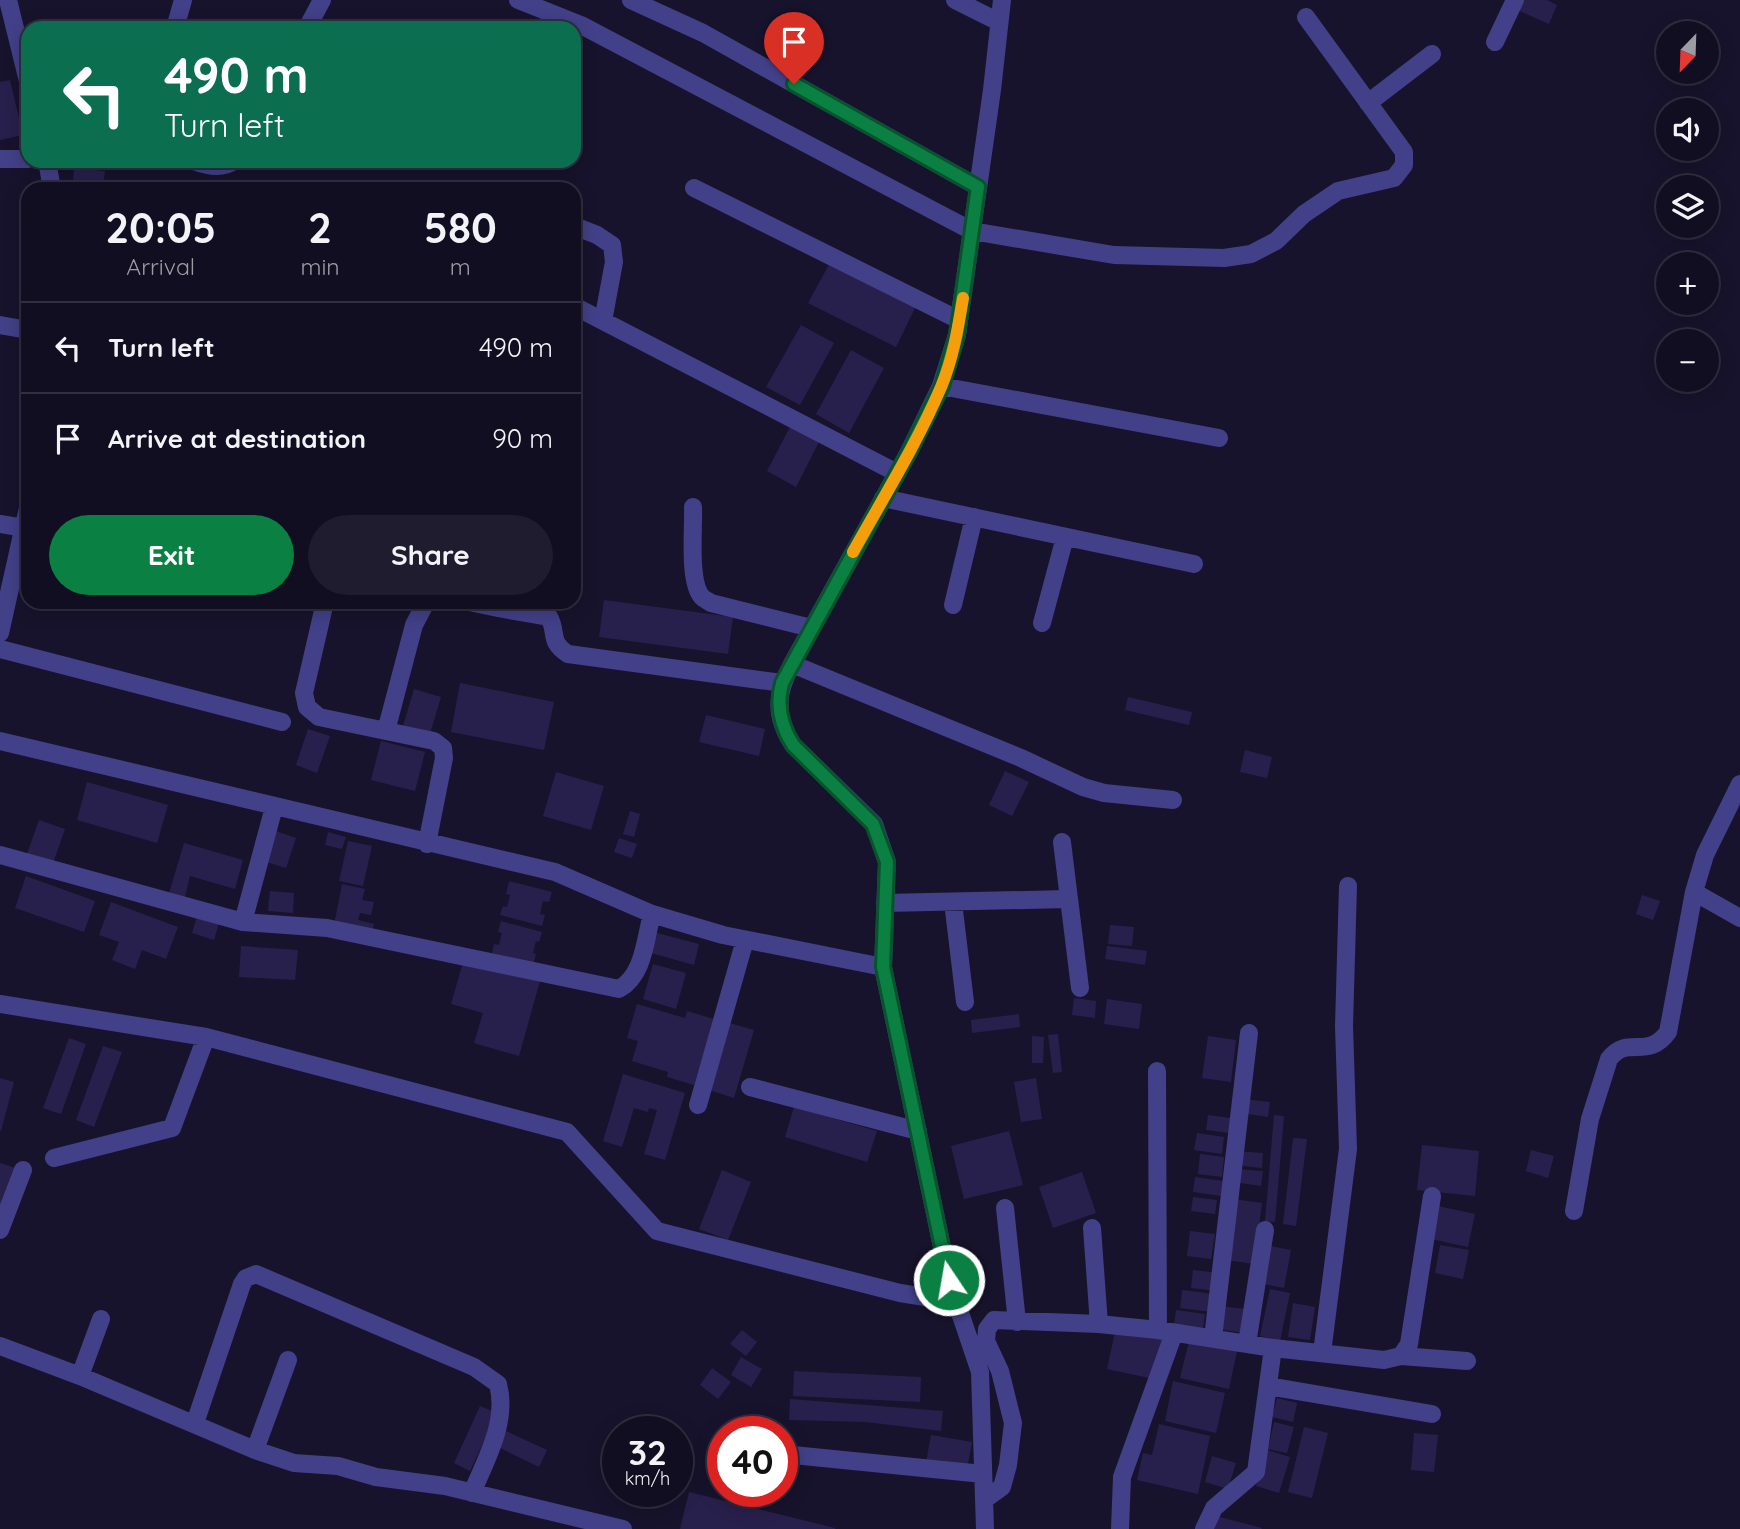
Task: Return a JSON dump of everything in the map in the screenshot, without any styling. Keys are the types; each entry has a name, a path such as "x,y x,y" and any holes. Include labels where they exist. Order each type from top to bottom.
{"street":[{"path":"8,0 21,53"},
{"path":"177,21 183,0"},
{"path":"311,21 322,0"},
{"path":"518,0 571,21"},
{"path":"631,0 703,33 978,187"},
{"path":"955,0 999,22"},
{"path":"985,1529 980,1372 949,1280 883,967 887,862 873,824 793,745 781,716 779,696 782,683 942,386 960,320 1002,0"},
{"path":"1494,42 1515,0"},
{"path":"581,25 972,231 1114,255 1224,258 1251,254 1276,241 1304,214 1339,191 1394,178 1404,165 1404,152 1306,17"},
{"path":"1368,103 1432,54"},
{"path":"0,159 21,159"},
{"path":"694,188 960,320"},
{"path":"581,229 611,245 614,262 604,321"},
{"path":"581,310 897,473"},
{"path":"0,325 21,329"},
{"path":"942,386 1219,438"},
{"path":"883,498 1194,564"},
{"path":"693,507 694,574 696,587 702,597 712,603 811,628"},
{"path":"0,524 21,517"},
{"path":"953,606 974,517"},
{"path":"1042,623 1065,537"},
{"path":"0,632 21,541"},
{"path":"323,609 304,693 307,707 318,717 434,741 443,748 444,758 427,844"},
{"path":"386,731 414,625 422,609"},
{"path":"515,609 549,617 558,647 568,654 782,683"},
{"path":"0,649 282,722"},
{"path":"792,664 1021,758 1083,787 1104,793 1173,800"},
{"path":"0,741 427,844 555,872 652,914 723,936 883,967"},
{"path":"1574,1211 1590,1119 1609,1059 1616,1051 1625,1047 1648,1048 1661,1042 1668,1032 1694,892 1705,855 1740,784"},
{"path":"243,922 274,807"},
{"path":"1062,842 1080,988"},
{"path":"0,855 243,922 327,928 619,989 630,982 637,971 652,914"},
{"path":"1322,1353 1348,1149 1344,1026 1348,886"},
{"path":"1694,892 1740,918"},
{"path":"885,903 1068,899"},
{"path":"953,902 965,1002"},
{"path":"698,1105 746,940"},
{"path":"0,1004 206,1037 567,1132 657,1231 900,1293 957,1302"},
{"path":"1213,1338 1250,1033"},
{"path":"54,1158 172,1128 206,1037"},
{"path":"1120,1529 1122,1477 1166,1331 1157,1071"},
{"path":"750,1087 918,1131"},
{"path":"0,1230 23,1170"},
{"path":"1401,1356 1409,1344 1432,1196"},
{"path":"1005,1209 1017,1322"},
{"path":"1092,1228 1099,1324"},
{"path":"1247,1344 1265,1230"},
{"path":"195,1423 242,1284 246,1278 256,1274 474,1367 499,1384 502,1399 500,1418 472,1493"},
{"path":"80,1376 101,1319"},
{"path":"984,1500 1002,1487 1008,1465 1013,1423 1000,1371 986,1341 987,1329 994,1320 1099,1324 1384,1360 1401,1356 1468,1361"},
{"path":"0,1346 80,1376 255,1450 294,1463 338,1466 376,1477 445,1486 623,1529"},
{"path":"1204,1529 1214,1508 1256,1472 1273,1348"},
{"path":"255,1450 288,1360"},
{"path":"1268,1386 1432,1414"},
{"path":"798,1456 983,1474"}],"building":[{"path":"1519,0 1547,0 1557,5 1549,24 1515,9"},
{"path":"10,80 21,135 0,140 0,82"},
{"path":"74,168 105,171 103,182 73,182"},
{"path":"831,261 917,304 896,347 808,303"},
{"path":"801,325 834,343 800,405 766,387"},
{"path":"851,350 884,368 849,433 816,414"},
{"path":"791,425 820,440 796,487 767,471"},
{"path":"604,600 733,617 728,654 599,637"},
{"path":"460,683 554,702 544,750 451,732"},
{"path":"414,689 441,697 430,734 403,726"},
{"path":"1128,697 1192,712 1189,725 1125,710"},
{"path":"706,715 765,729 759,756 699,742"},
{"path":"308,729 330,736 317,773 296,765"},
{"path":"381,741 425,752 415,791 371,780"},
{"path":"1245,750 1272,757 1267,778 1240,772"},
{"path":"1005,771 1029,782 1012,816 989,805"},
{"path":"556,772 604,786 591,830 543,816"},
{"path":"87,782 168,805 157,843 77,820"},
{"path":"630,811 640,814 634,837 623,834"},
{"path":"39,820 65,829 53,863 27,854"},
{"path":"276,831 296,838 286,868 266,862"},
{"path":"328,832 346,837 342,849 325,845"},
{"path":"619,838 637,844 632,858 614,852"},
{"path":"348,841 372,846 363,886 339,881"},
{"path":"184,843 243,860 235,889 190,876 185,897 169,893"},
{"path":"26,876 95,901 84,932 15,908"},
{"path":"509,881 552,892 549,902 543,901 540,914 545,915 542,926 500,915 503,906 507,907"},
{"path":"342,884 365,889 362,900 374,902 371,915 360,913 358,920 374,924 372,933 334,925"},
{"path":"270,891 294,893 293,913 268,911"},
{"path":"1642,895 1660,901 1653,920 1636,914"},
{"path":"111,902 178,927 166,959 142,950 135,969 112,960 119,942 99,935"},
{"path":"197,917 219,923 214,940 192,933"},
{"path":"501,921 542,932 539,942 536,941 533,965 492,953 494,944 499,945"},
{"path":"1110,925 1134,927 1132,946 1108,944"},
{"path":"657,933 699,944 694,965 651,953"},
{"path":"241,946 298,950 295,980 239,977"},
{"path":"1107,946 1147,951 1145,965 1105,959"},
{"path":"464,959 540,981 519,1056 474,1043 483,1013 451,1004"},
{"path":"653,964 686,973 676,1009 643,999"},
{"path":"1074,998 1096,1001 1095,1018 1072,1015"},
{"path":"1107,999 1142,1004 1139,1029 1104,1024"},
{"path":"637,1004 685,1018 687,1011 714,1019 694,1085 667,1077 668,1072 632,1061 638,1041 627,1038"},
{"path":"1019,1014 1020,1027 972,1033 971,1020"},
{"path":"726,1022 754,1030 734,1098 706,1089"},
{"path":"1058,1034 1062,1072 1053,1073 1048,1035"},
{"path":"1032,1036 1044,1037 1043,1063 1032,1063"},
{"path":"1208,1036 1236,1040 1231,1082 1202,1078"},
{"path":"69,1038 86,1044 61,1114 43,1108"},
{"path":"103,1046 122,1052 94,1127 76,1120"},
{"path":"623,1074 685,1093 665,1160 644,1154 657,1110 649,1108 648,1112 634,1108 622,1147 603,1141"},
{"path":"0,1078 14,1082 1,1131 0,1131"},
{"path":"1036,1078 1042,1119 1021,1122 1014,1082"},
{"path":"1243,1099 1270,1102 1268,1117 1241,1113"},
{"path":"794,1107 877,1131 867,1162 785,1137"},
{"path":"1208,1115 1231,1118 1229,1133 1206,1130"},
{"path":"1274,1115 1284,1116 1275,1222 1265,1221"},
{"path":"1009,1131 1023,1185 964,1199 951,1146"},
{"path":"1197,1133 1224,1137 1222,1154 1194,1150"},
{"path":"1293,1138 1307,1139 1296,1226 1283,1224"},
{"path":"1422,1145 1479,1151 1475,1196 1417,1190"},
{"path":"1531,1150 1554,1156 1548,1178 1526,1171"},
{"path":"1235,1151 1263,1153 1262,1168 1234,1165"},
{"path":"1200,1154 1224,1157 1222,1177 1198,1174"},
{"path":"0,1163 19,1169 0,1207"},
{"path":"1237,1169 1263,1171 1261,1186 1234,1182"},
{"path":"722,1170 751,1182 728,1240 699,1229"},
{"path":"1082,1172 1096,1213 1053,1228 1039,1187"},
{"path":"1195,1177 1223,1181 1221,1196 1193,1192"},
{"path":"1193,1197 1217,1200 1215,1214 1191,1211"},
{"path":"1233,1199 1262,1203 1254,1264 1226,1260"},
{"path":"1438,1206 1475,1214 1468,1247 1431,1239"},
{"path":"1190,1231 1215,1234 1211,1259 1187,1256"},
{"path":"1440,1245 1469,1250 1463,1279 1435,1273"},
{"path":"1270,1246 1291,1250 1284,1288 1263,1284"},
{"path":"1193,1270 1219,1273 1217,1291 1191,1288"},
{"path":"1270,1289 1290,1293 1280,1341 1260,1336"},
{"path":"1182,1290 1214,1294 1211,1312 1180,1308"},
{"path":"1293,1303 1315,1307 1310,1340 1288,1337"},
{"path":"1220,1306 1246,1309 1243,1333 1219,1329"},
{"path":"1176,1310 1205,1314 1203,1329 1174,1325"},
{"path":"1116,1327 1164,1337 1154,1379 1107,1369"},
{"path":"742,1330 757,1342 746,1356 730,1344"},
{"path":"1189,1341 1237,1351 1229,1389 1180,1378"},
{"path":"741,1357 762,1369 751,1387 731,1375"},
{"path":"712,1368 731,1382 718,1399 700,1385"},
{"path":"794,1371 921,1377 920,1402 793,1396"},
{"path":"1173,1381 1225,1393 1216,1433 1165,1421"},
{"path":"1277,1398 1297,1403 1293,1422 1272,1417"},
{"path":"790,1399 943,1411 941,1431 866,1422 798,1420 798,1416 789,1416"},
{"path":"480,1406 497,1413 470,1471 454,1463"},
{"path":"1274,1422 1294,1427 1287,1453 1268,1449"},
{"path":"1159,1424 1210,1436 1198,1494 1137,1480 1143,1453 1152,1455"},
{"path":"1304,1427 1328,1433 1312,1498 1288,1492"},
{"path":"506,1431 547,1450 539,1467 498,1447"},
{"path":"1414,1433 1438,1435 1434,1472 1411,1470"},
{"path":"931,1435 972,1442 967,1469 926,1462"},
{"path":"1267,1450 1290,1457 1279,1493 1256,1486"},
{"path":"1212,1456 1236,1463 1228,1489 1205,1482"},
{"path":"693,1493 707,1496 707,1507 750,1507 835,1528 835,1529 680,1529 685,1507 693,1507"},
{"path":"1216,1516 1262,1528 1212,1529"}],"slow traffic":[{"path":"853,552 909,452 942,386 957,335 963,298"}],"route":[{"path":"794,84 978,187 957,335 942,386 909,452 782,683 779,696 781,716 793,745 873,824 887,862 883,967 949,1280"}]}
